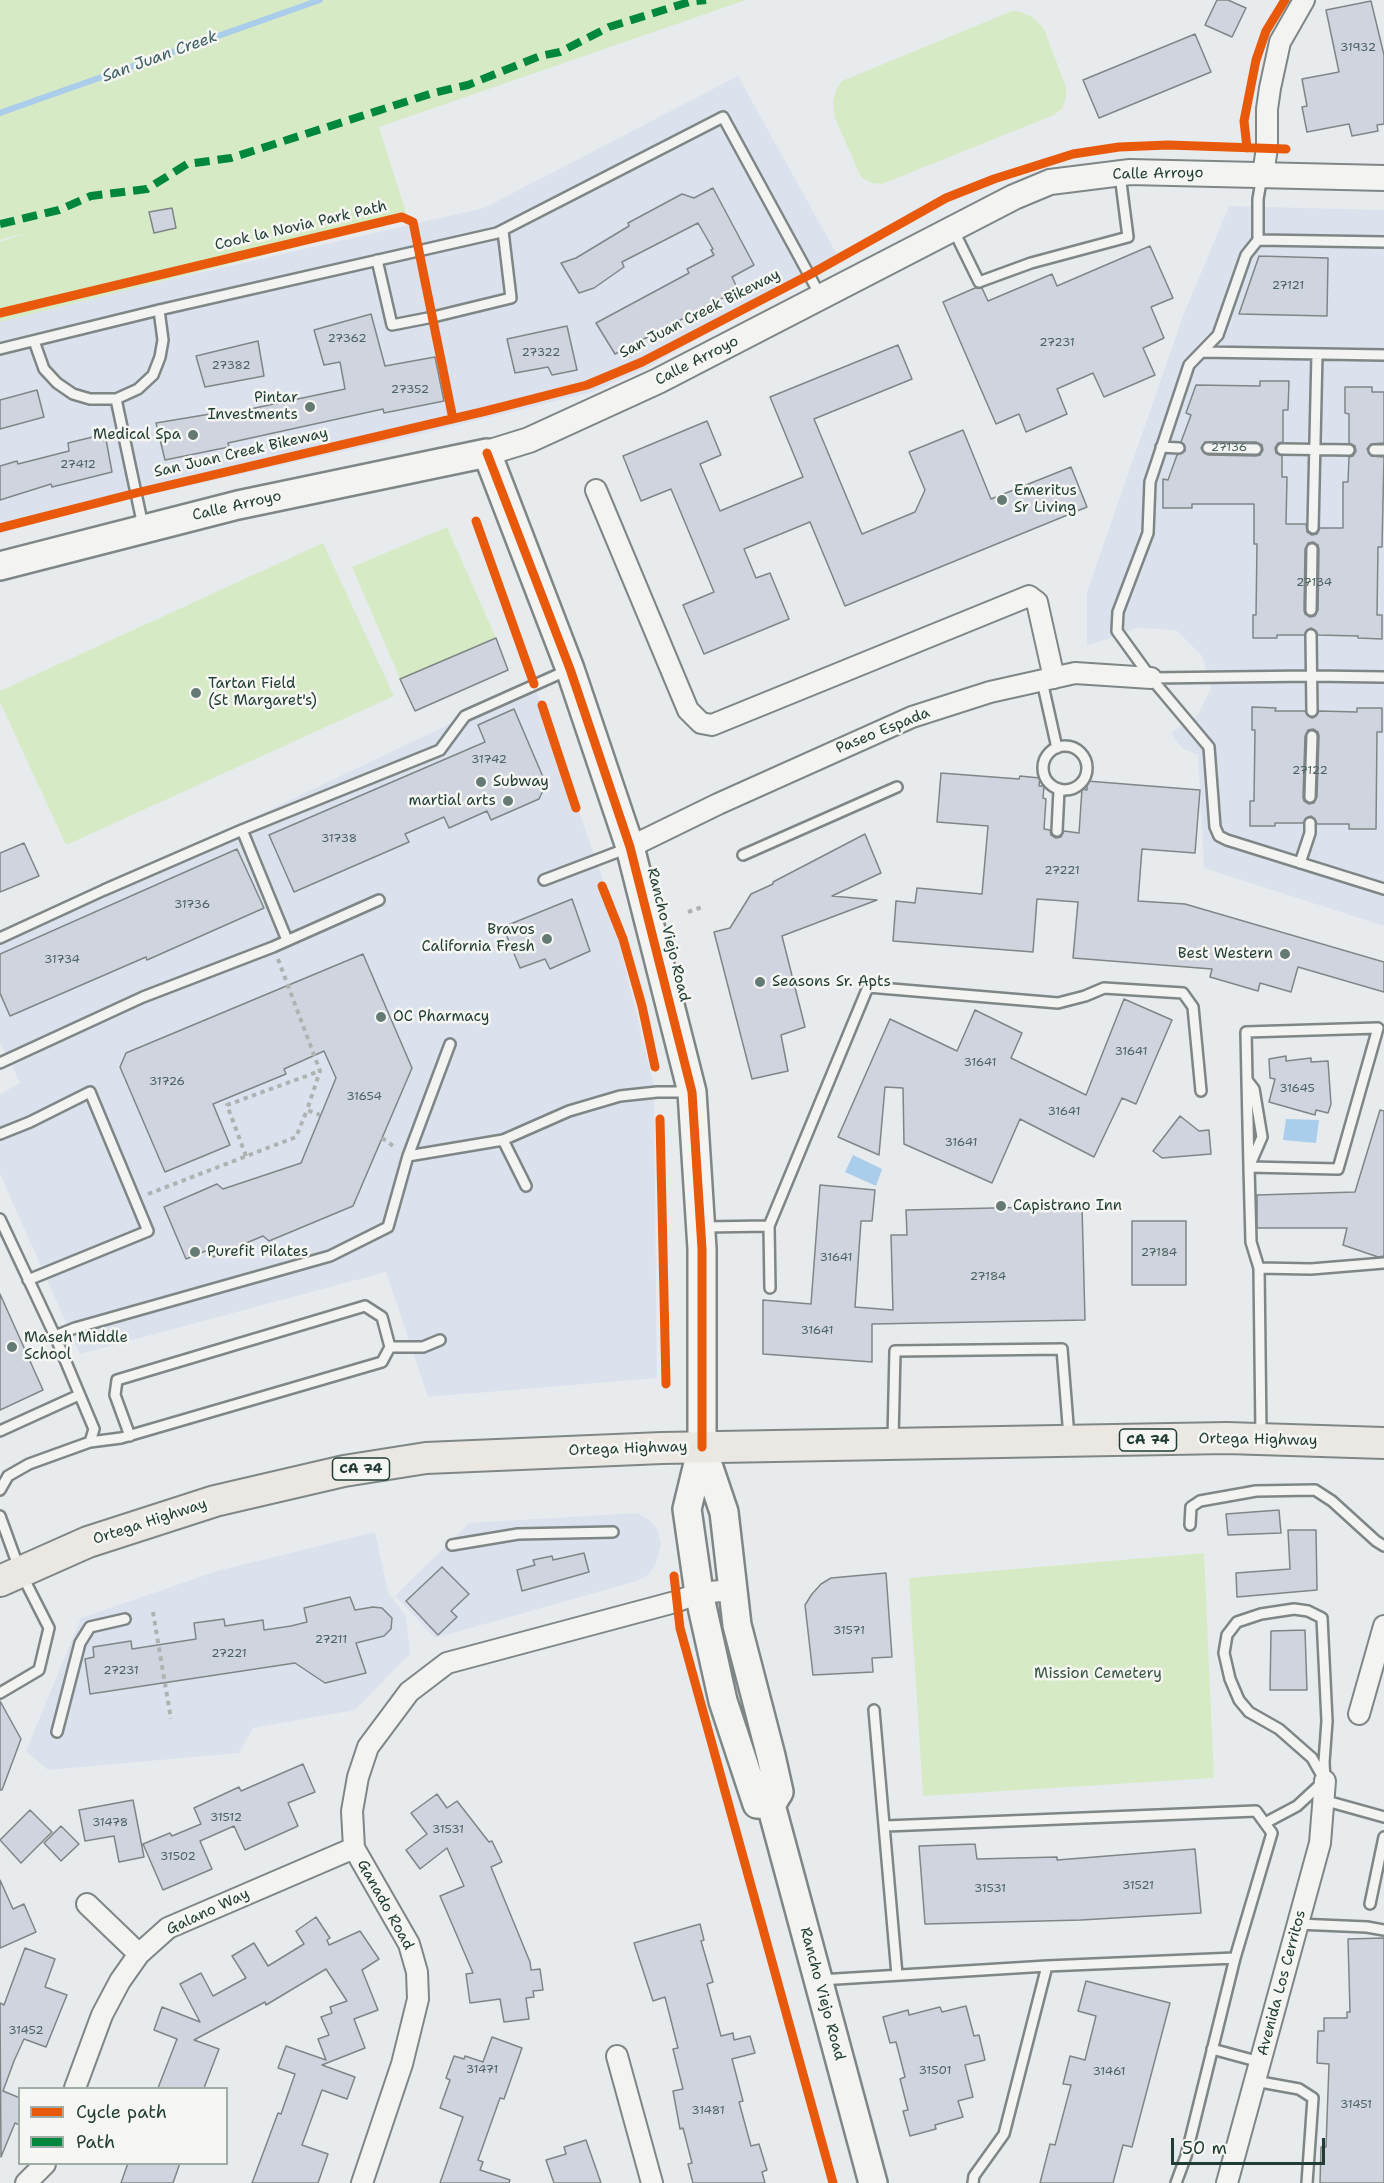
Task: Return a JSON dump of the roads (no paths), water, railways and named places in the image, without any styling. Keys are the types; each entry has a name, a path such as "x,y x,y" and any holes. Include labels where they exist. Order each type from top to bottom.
{"main road":[{"name":"Calle Arroyo","path":"0,566 238,505 487,453"},
{"name":"Rancho Viejo Road","path":"487,453 570,669 630,847 692,1092 702,1249 702,1447 687,1509 699,1593 723,1701 757,1804 771,1805"},
{"name":"Ortega Highway","path":"10,1576 88,1542 215,1501 344,1471 426,1458 702,1447 1227,1438 1384,1443"},
{"name":"Rancho Viejo Road","path":"702,1447 724,1512 736,1625 779,1792 771,1805 873,2183"}],"street":[{"path":"1263,174 1268,142 1270,88 1280,42 1304,0"},
{"name":"Calle Arroyo","path":"487,453 529,440 597,411 1014,197 1050,182 1130,171 1384,178"},
{"path":"596,490 687,710 701,723 712,725 1029,596 1037,602 1048,679"},
{"name":"Paseo Espada","path":"630,847 718,804 912,717 990,692 1075,673 1151,678"},
{"name":"Ganado Road","path":"362,2183 402,2064 418,1999 417,1972 410,1944 354,1848 352,1811 358,1777 368,1747 409,1692 447,1663 675,1602 699,1593 732,1590"},
{"path":"1359,1714 1384,1626"},
{"name":"Avenida Los Cerritos","path":"1227,2183 1320,1843 1324,1790"},
{"name":"Galano Way","path":"75,2087 102,2015 120,1981 139,1954 168,1928 354,1848"},
{"path":"87,1904 139,1954"},
{"path":"617,2056 652,2183"},
{"path":"26,2183 43,2165"}],"lane":[{"path":"0,349 503,231 723,117 821,297"},
{"path":"953,228 979,282 1031,263 1128,237 1120,173"},
{"path":"1263,174 1258,199 1258,240 1246,255 1218,335 1189,365 1150,482 1148,533 1118,612 1118,632 1151,678 1209,747 1215,827 1219,836 1384,889"},
{"path":"377,260 392,325 433,317 512,298 503,231"},
{"path":"1258,240 1384,242"},
{"path":"34,341 44,369 57,383 73,394 90,399 116,399 138,389 153,375 163,340 159,310"},
{"path":"1202,352 1384,355"},
{"path":"1313,528 1317,354"},
{"path":"116,399 144,528"},
{"path":"1161,447 1179,448"},
{"path":"1208,448 1256,449"},
{"path":"1282,449 1349,450"},
{"path":"1311,610 1312,549"},
{"path":"1311,635 1312,711"},
{"path":"0,938 242,830 440,750 465,716 570,669"},
{"path":"1151,678 1384,677"},
{"path":"1048,679 1057,748"},
{"path":"1311,796 1312,736"},
{"path":"1072,747 1078,751 1086,764 1084,778 1074,789 1059,789 1048,782 1043,770 1046,757 1057,748 1072,747"},
{"path":"742,855 897,787"},
{"path":"1058,831 1059,789"},
{"path":"1300,863 1310,833 1310,824"},
{"path":"242,830 287,940"},
{"path":"544,880 630,847"},
{"path":"0,1063 143,997 273,947 379,900"},
{"path":"770,1288 769,1226 868,987 1058,1003 1104,988 1183,993 1193,1007 1201,1091"},
{"path":"1249,1167 1338,1169 1381,1025 1246,1032 1249,1167 1251,1242 1259,1268 1262,1439"},
{"path":"55,1336 75,1328 330,1257 388,1227 408,1156 450,1044"},
{"path":"0,1134 30,1122 90,1092 148,1231 28,1280"},
{"path":"408,1156 502,1140 569,1112 620,1096 657,1092 692,1092"},
{"path":"502,1140 526,1186"},
{"path":"0,1219 55,1336 94,1429 90,1442"},
{"path":"699,1227 769,1226"},
{"path":"1259,1268 1311,1269 1384,1263"},
{"path":"0,1490 8,1476 29,1464 90,1442 130,1436 382,1362 390,1347 382,1317 364,1306 117,1380 115,1395 130,1436"},
{"path":"390,1347 423,1347 440,1340"},
{"path":"893,1444 895,1351 1062,1349 1069,1442"},
{"path":"0,1431 79,1395"},
{"path":"1190,1525 1191,1507 1200,1501 1256,1491 1315,1490 1332,1501 1384,1546"},
{"path":"0,1516 10,1576 49,1628 39,1670 0,1693"},
{"path":"452,1545 518,1534 613,1532"},
{"path":"1324,1790 1327,1721 1322,1618 1308,1611 1294,1609 1261,1614 1237,1622 1227,1635 1224,1653 1230,1678 1239,1700 1249,1712 1279,1729 1312,1758 1324,1790 1384,1817"},
{"path":"57,1732 80,1643 90,1627 125,1619"},
{"path":"874,1710 886,1826 897,1975"},
{"path":"1264,1823 1324,1790"},
{"path":"886,1826 1256,1811 1272,1833 1235,1958 1186,2156 1176,2183"},
{"path":"1370,1904 1384,1837"},
{"path":"1298,1924 1367,1927 1384,1930"},
{"path":"818,1980 1047,1966 1235,1958"},
{"path":"973,2183 974,2176 1004,2134 1047,1966"},
{"path":"1212,2049 1299,2089 1313,2098 1307,2183"}],"water":[{"path":"1286,1119 1319,1120 1316,1143 1283,1140"},
{"path":"853,1155 882,1169 876,1186 845,1172"}],"waterway":[{"name":"San Juan Creek","path":"0,113 320,0"}],"place":[{"name":"Pintar Investments","path":"310,407"},
{"name":"Medical Spa","path":"193,435"},
{"name":"Emeritus Sr Living","path":"1002,500"},
{"name":"Tartan Field (St Margaret's)","path":"196,693"},
{"name":"Subway","path":"481,782"},
{"name":"martial arts","path":"508,801"},
{"name":"Bravos California Fresh","path":"547,939"},
{"name":"Best Western","path":"1285,954"},
{"name":"Seasons Sr. Apts","path":"760,982"},
{"name":"OC Pharmacy","path":"381,1017"},
{"name":"Capistrano Inn","path":"1001,1206"},
{"name":"Purefit Pilates","path":"195,1252"},
{"name":"Maseh Middle School","path":"12,1347"}],"park label":[{"name":"Mission Cemetery","path":"1098,1674"}]}
